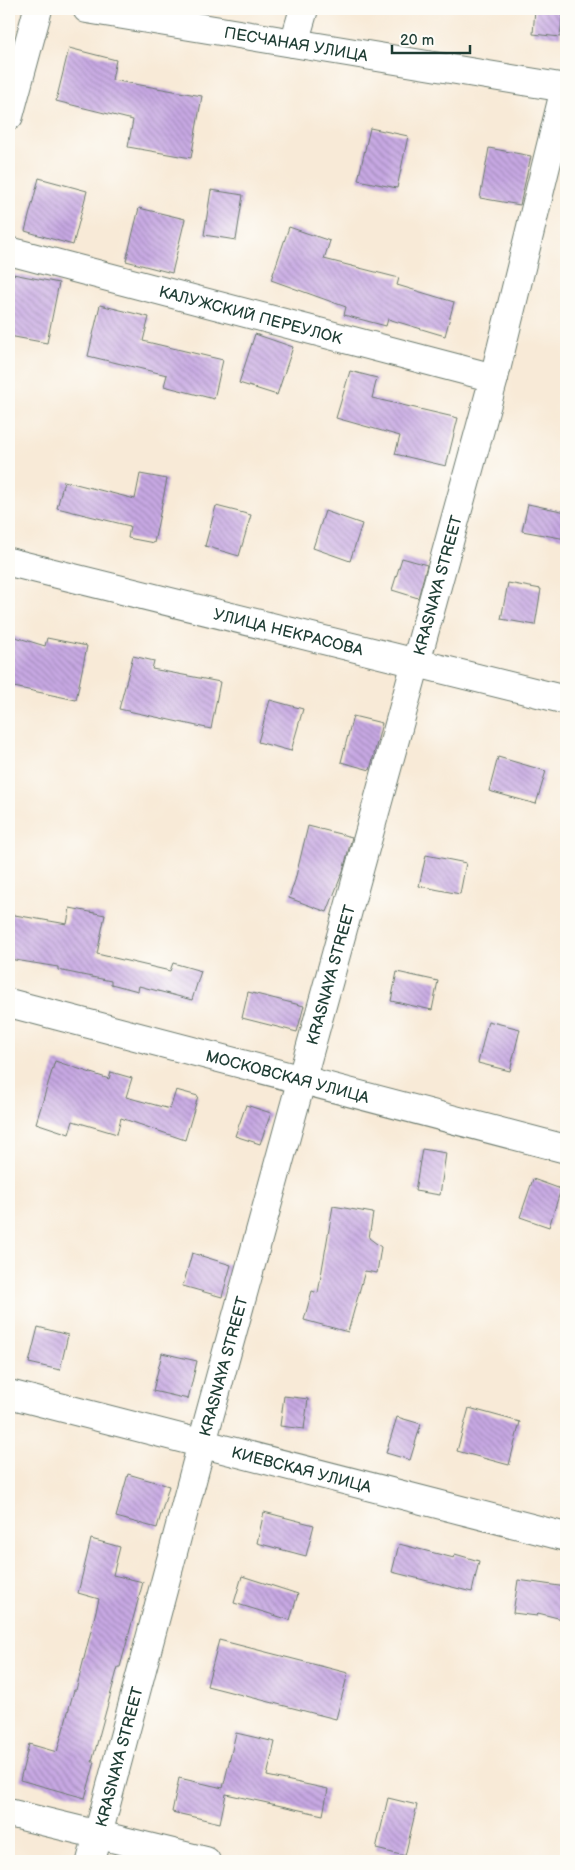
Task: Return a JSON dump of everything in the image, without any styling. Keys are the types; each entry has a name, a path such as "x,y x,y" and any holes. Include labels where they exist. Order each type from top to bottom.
{"street":[{"path":"9,116 38,9"},
{"name":"ПЕСЧАНАЯ УЛИЦА","path":"87,9 565,88"},
{"path":"294,43 304,9"},
{"name":"KRASNAYA STREET","path":"91,1861 202,1443 494,378 565,88"},
{"name":"КАЛУЖСКИЙ ПЕРЕУЛОК","path":"9,251 494,378"},
{"name":"УЛИЦА НЕКРАСОВА","path":"9,562 566,700"},
{"name":"МОСКОВСКАЯ УЛИЦА","path":"9,1003 566,1149"},
{"name":"КИЕВСКАЯ УЛИЦА","path":"9,1394 566,1537"},
{"path":"9,1813 206,1861"}],"building":[{"path":"535,9 563,9 560,37 533,34"},
{"path":"69,48 116,60 112,80 202,96 191,158 128,147 133,120 56,101"},
{"path":"370,128 408,136 397,188 358,180"},
{"path":"489,148 531,156 520,205 480,198"},
{"path":"39,178 87,191 73,245 25,231"},
{"path":"211,190 243,195 236,240 204,235"},
{"path":"139,208 185,219 172,273 126,261"},
{"path":"289,227 330,241 324,259 399,278 397,285 454,302 445,336 388,319 386,326 344,315 346,307 271,280"},
{"path":"13,274 59,283 47,343 9,336 9,294"},
{"path":"100,305 149,317 143,341 223,360 214,399 164,386 167,375 88,356"},
{"path":"255,334 293,347 277,395 239,383"},
{"path":"350,371 377,378 372,398 458,418 446,466 395,454 400,436 336,418"},
{"path":"140,474 167,479 154,543 128,538 130,526 57,508 64,481 135,499"},
{"path":"528,504 566,512 566,539 522,531"},
{"path":"216,506 251,515 239,556 205,546"},
{"path":"325,511 362,524 350,561 313,548"},
{"path":"402,558 427,565 418,598 392,590"},
{"path":"508,583 541,589 535,625 501,619"},
{"path":"9,635 45,646 47,638 87,646 76,700 9,686"},
{"path":"133,656 154,661 152,669 220,682 211,729 119,709"},
{"path":"270,700 303,709 291,751 258,742"},
{"path":"353,716 382,723 370,770 341,762"},
{"path":"498,757 546,771 536,804 489,791"},
{"path":"308,826 352,837 343,871 327,912 289,898"},
{"path":"426,855 466,863 460,894 419,886"},
{"path":"70,908 105,915 97,954 170,971 173,963 201,971 192,1000 139,986 138,991 111,984 111,981 58,970 58,967 9,959 9,914 67,924"},
{"path":"397,972 438,981 432,1010 391,1001"},
{"path":"248,992 304,1006 297,1032 242,1018"},
{"path":"488,1021 520,1029 510,1071 478,1063"},
{"path":"55,1061 109,1079 111,1072 132,1078 126,1097 170,1109 176,1090 198,1096 185,1140 121,1118 117,1134 73,1121 69,1134 36,1123"},
{"path":"246,1105 271,1113 260,1144 235,1136"},
{"path":"422,1149 446,1153 440,1195 415,1191"},
{"path":"533,1179 561,1189 549,1227 520,1217"},
{"path":"333,1206 373,1213 369,1238 381,1247 377,1273 365,1271 348,1332 304,1320 312,1291 318,1293"},
{"path":"192,1253 231,1265 222,1297 183,1286"},
{"path":"38,1327 68,1335 60,1370 29,1363"},
{"path":"162,1353 197,1361 188,1399 153,1391"},
{"path":"284,1396 308,1399 304,1429 280,1426"},
{"path":"469,1408 520,1422 509,1465 457,1451"},
{"path":"397,1417 421,1424 410,1460 386,1453"},
{"path":"128,1474 169,1486 157,1528 116,1517"},
{"path":"264,1512 314,1525 306,1556 257,1543"},
{"path":"91,1539 120,1547 113,1575 143,1582 92,1762 95,1762 85,1798 20,1780 29,1744 57,1752 74,1690 76,1690 99,1599 78,1593"},
{"path":"399,1544 454,1558 455,1554 479,1561 472,1592 392,1572"},
{"path":"242,1576 298,1594 290,1620 234,1603"},
{"path":"518,1580 566,1587 566,1620 538,1613 537,1616 513,1613"},
{"path":"219,1640 348,1673 336,1719 207,1686"},
{"path":"236,1733 275,1742 267,1776 328,1789 323,1815 226,1794 220,1823 172,1812 179,1778 223,1788"},
{"path":"388,1798 417,1805 405,1856 376,1849"}]}
